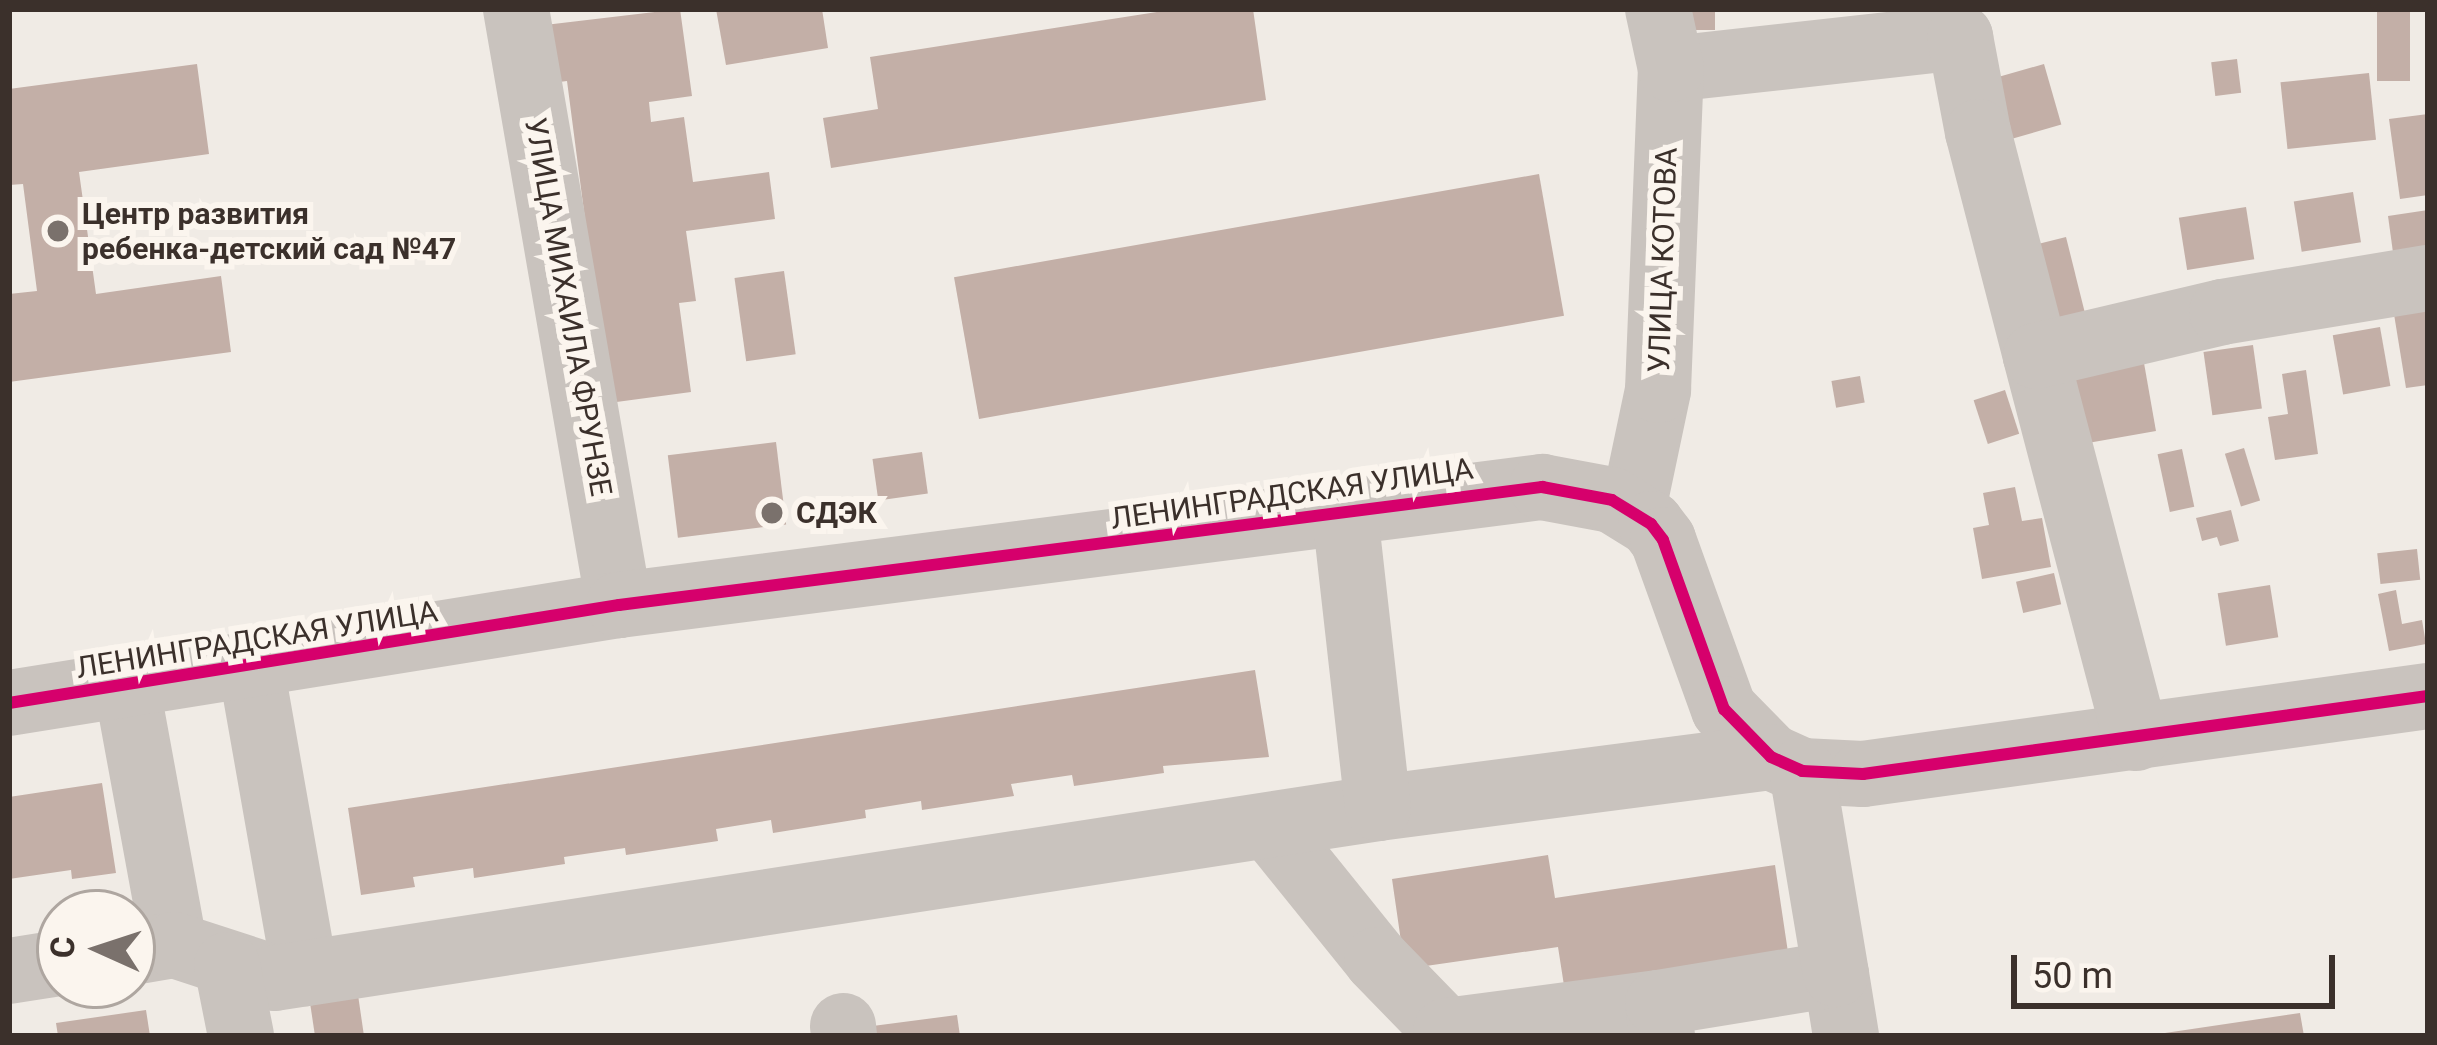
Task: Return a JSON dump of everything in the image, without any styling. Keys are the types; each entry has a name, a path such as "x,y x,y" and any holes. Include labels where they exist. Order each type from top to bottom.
{"street":[{"name":"УЛИЦА МИХАИЛА ФРУНЗЕ","path":"516,9 619,605"},
{"path":"1664,39 1969,23 1978,131 2136,738"},
{"name":"УЛИЦА КОТОВА","path":"1634,509 1658,390 1664,39"},
{"path":"2036,356 2222,312 2428,278"},
{"name":"ЛЕНИНГРАДСКАЯ УЛИЦА","path":"9,703 127,688 619,605 1542,487 1591,494 1634,509"},
{"path":"1269,826 1377,960 1448,1034 1841,1005 1786,764 1724,709 1663,540 1634,509"},
{"path":"1345,514 1378,808"},
{"path":"251,667 305,973"},
{"path":"127,688 178,954 241,1036"},
{"path":"178,954 275,978 1378,808 1786,764 1863,774 2428,696"}],"building":[{"path":"680,9 692,96 649,102 651,122 684,117 693,182 769,172 775,219 686,231 696,301 679,303 691,392 609,403 567,81 536,85 528,27"},
{"path":"716,9 822,9 828,48 726,65"},
{"path":"1176,9 1253,9 1266,100 831,168 823,118 878,109 870,57"},
{"path":"1671,9 1715,9 1715,30 1671,30"},
{"path":"2377,9 2410,9 2410,81 2377,81"},
{"path":"2237,59 2241,93 2215,96 2211,62"},
{"name":"Центр развития ребенка-детский сад №47","path":"197,64 209,154 79,172 96,294 221,276 231,352 9,382 9,294 37,291 23,184 9,185 9,89"},
{"path":"2044,64 2061,125 1991,145 1974,84"},
{"path":"2369,73 2376,140 2287,149 2280,82"},
{"path":"2428,114 2428,195 2400,199 2389,119"},
{"path":"1539,174 1564,316 979,419 954,277"},
{"path":"2353,192 2361,242 2302,252 2294,201"},
{"path":"2246,207 2254,259 2187,270 2179,218"},
{"path":"2428,210 2428,262 2395,267 2388,216"},
{"path":"2066,237 2087,319 2036,332 2016,250"},
{"path":"784,271 796,354 746,361 734,278"},
{"path":"2428,301 2428,385 2406,388 2393,308"},
{"path":"2380,327 2390,386 2343,394 2333,335"},
{"path":"2253,345 2262,408 2212,415 2203,352"},
{"path":"2144,363 2156,431 2082,444 2070,376"},
{"path":"2306,370 2318,454 2275,460 2268,417 2288,414 2282,374"},
{"path":"1860,376 1865,403 1836,408 1831,381"},
{"path":"2005,390 2019,434 1988,444 1974,400"},
{"path":"776,442 786,524 678,538 668,455"},
{"path":"2244,448 2260,501 2241,506 2225,454"},
{"path":"2182,449 2194,507 2170,512 2158,454"},
{"path":"922,452 928,494 878,501 872,459"},
{"path":"2015,487 2022,521 2042,518 2051,567 1982,579 1973,528 1989,525 1983,493"},
{"path":"2231,510 2239,541 2220,546 2217,537 2202,541 2196,518"},
{"path":"2417,549 2420,580 2380,584 2377,553"},
{"path":"2054,573 2061,604 2023,613 2016,582"},
{"path":"2270,585 2278,637 2226,646 2218,593"},
{"path":"2396,590 2402,624 2422,620 2426,644 2389,651 2378,594"},
{"path":"1255,670 1269,757 1163,766 1164,773 1074,786 1072,775 1011,784 1014,796 922,810 921,801 865,810 866,818 773,833 771,820 716,829 718,841 626,855 625,848 564,857 565,864 474,878 473,868 413,877 415,887 361,895 348,808"},
{"path":"102,783 116,873 72,879 71,870 9,879 9,797"},
{"path":"1548,855 1555,898 1775,865 1789,959 1565,992 1558,947 1405,969 1392,879"},
{"path":"357,988 364,1036 315,1036 309,996"},
{"path":"146,1010 150,1036 58,1036 56,1023"},
{"path":"2300,1013 2304,1036 2165,1036 2165,1033"},
{"path":"957,1015 960,1036 866,1036 865,1027"}],"cycle path":[{"path":"9,703 619,605 1542,487 1612,500 1651,524 1663,540 1724,709 1771,757 1802,771 1863,774 2428,696"}],"place":[{"name":"Центр развития ребенка-детский сад №47","path":"58,231"},
{"name":"СДЭК","path":"772,513"}]}
